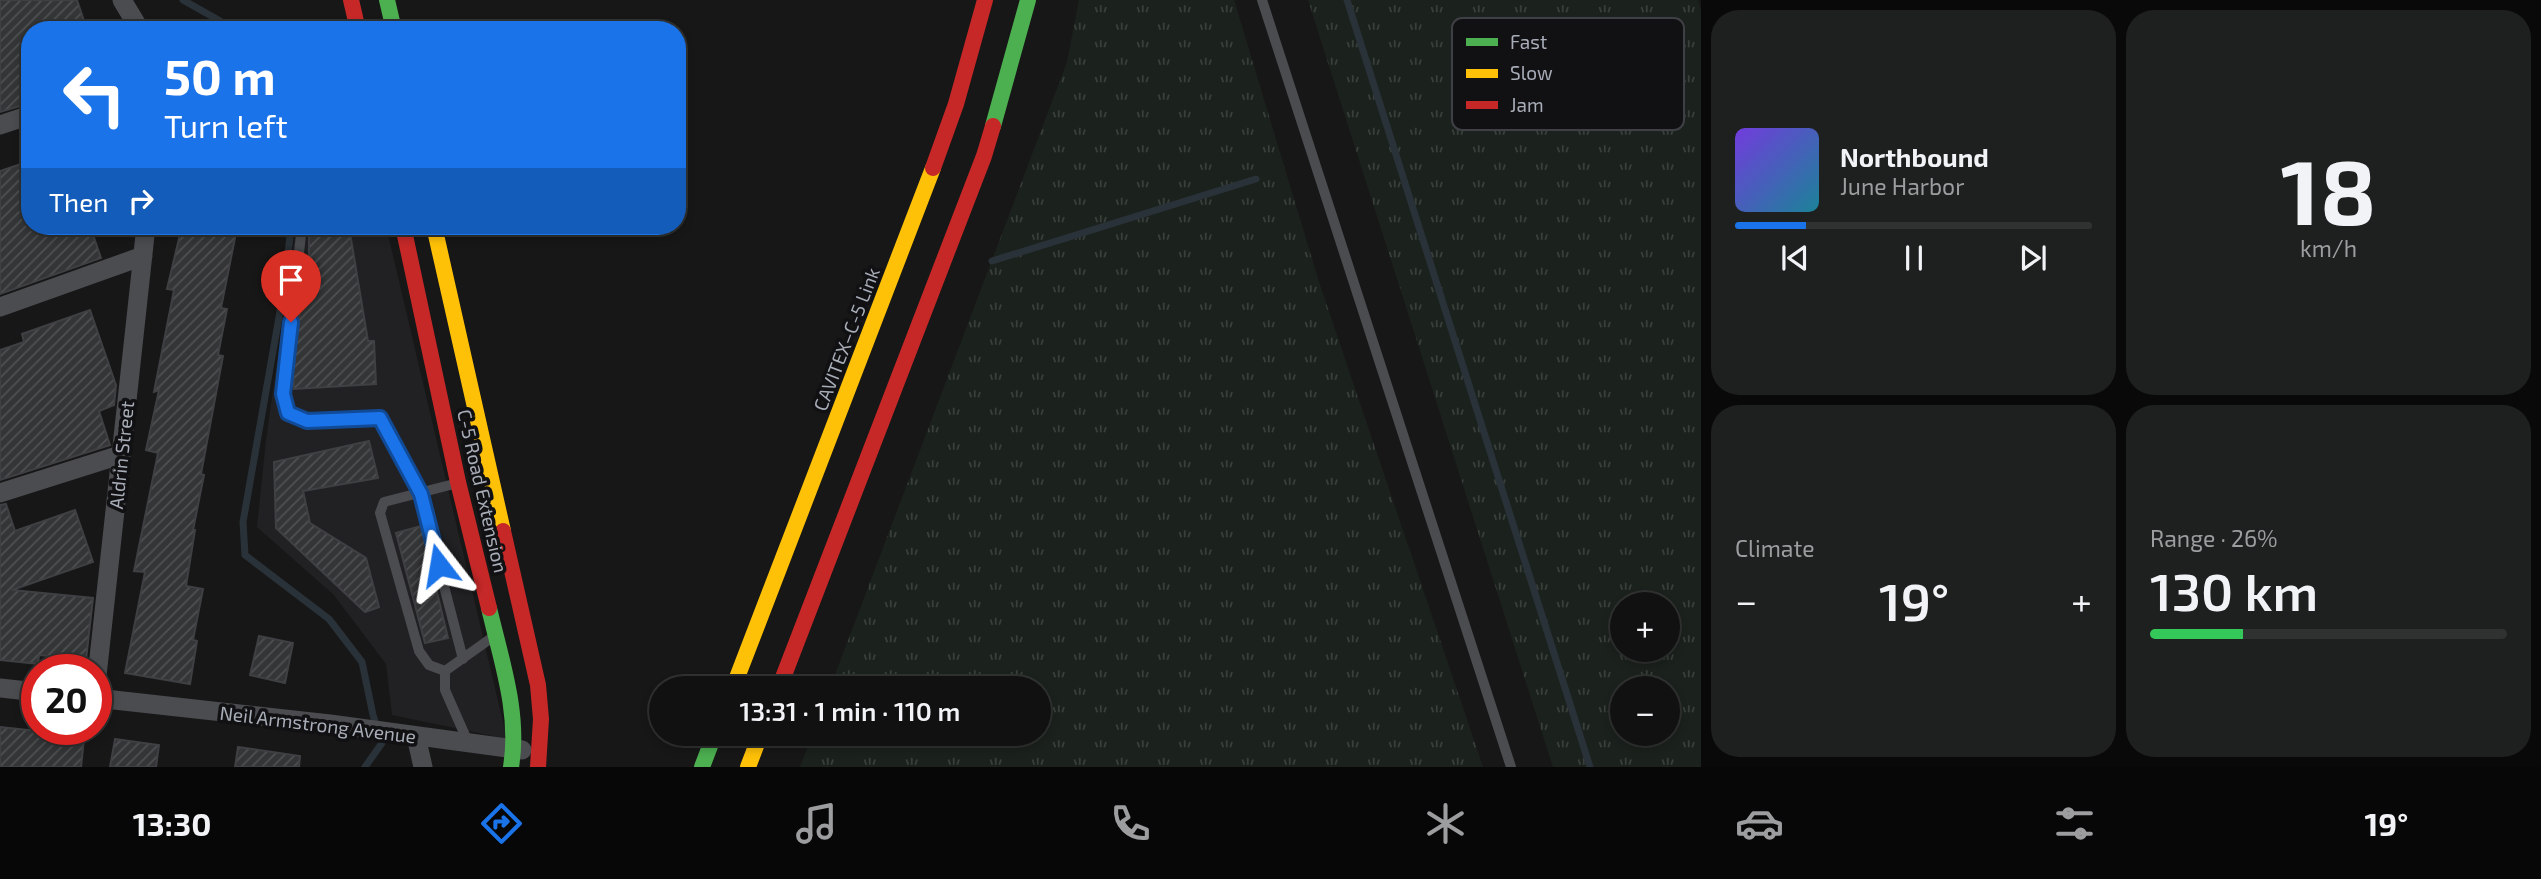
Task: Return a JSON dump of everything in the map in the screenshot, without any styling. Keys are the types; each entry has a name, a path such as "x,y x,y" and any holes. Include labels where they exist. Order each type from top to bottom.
{"main road":[{"path":"351,0 356,21"},
{"path":"387,0 392,21"},
{"name":"CAVITEX–C-5 Link","path":"738,676 925,191 956,104 985,0"},
{"path":"784,676 984,156 1010,72 1028,0"},
{"name":"C-5 Road Extension","path":"405,235 458,482 512,703 513,758"},
{"name":"C-5 Road Extension","path":"436,235 538,685 541,719 539,759"},
{"path":"702,767 710,746"},
{"path":"748,767 756,746"}],"street":[{"path":"122,0 134,21"},
{"path":"0,125 21,119"},
{"name":"Aldrin Street","path":"99,654 145,235"},
{"path":"0,307 143,256"},
{"path":"0,493 120,455"},
{"path":"0,688 21,690"},
{"name":"Neil Armstrong Avenue","path":"112,700 353,727 468,743 513,758 539,759"},
{"path":"416,736 423,767"}],"lane":[{"path":"1262,0 1511,767"},
{"path":"301,235 283,394 288,413 307,421 380,418 421,494 463,659"},
{"path":"445,671 429,665 419,652 380,513 384,502 458,482"},
{"path":"445,671 496,635"},
{"path":"445,671 445,690 468,743"}],"shaded area":[{"path":"295,235 388,235 507,739 392,715 386,664 334,595 257,527 266,440"}],"green space":[{"path":"1079,0 1234,0 1319,282 1483,767 800,767 808,746 1051,746 1051,676 835,676 1067,62"},
{"path":"1308,0 1698,0 1701,10 1701,767 1553,767"}],"building":[{"path":"0,0 77,0 84,21 21,21 21,106 0,112"},
{"path":"21,164 21,235 93,235 101,258 0,294 0,171"},
{"path":"180,235 236,235 221,308 227,309 218,355 223,356 201,474 204,475 186,586 203,589 193,640 197,641 190,684 125,673 145,572 134,571 158,453 146,450 159,390 154,392 174,290 167,289"},
{"path":"309,235 350,235 368,341 374,341 376,384 294,389 293,370 306,257 309,257"},
{"path":"90,310 116,385 114,405 99,411 110,445 0,480 0,350 24,342 22,334"},
{"path":"369,441 378,478 303,491 310,523 366,558 379,607 365,612 276,528 274,462"},
{"path":"6,504 15,531 75,510 93,562 12,590 93,598 87,654 21,654 21,662 0,660 0,505"},
{"path":"421,526 448,638 425,643 396,533"},
{"path":"259,636 293,643 285,683 250,675"},
{"path":"0,727 21,729 21,745 83,745 81,767 0,767"},
{"path":"115,739 159,745 156,767 110,767"},
{"path":"238,747 300,756 299,767 235,767"}],"waterway":[{"path":"183,0 220,21"},
{"path":"1347,0 1590,767"},
{"path":"992,261 1256,179"},
{"path":"290,235 285,283 243,522 245,555 329,619 362,662 382,743 365,767"}],"traffic: fast":[{"path":"387,0 392,21"},
{"path":"993,126 1028,0"},
{"path":"489,608 511,707 511,767"},
{"path":"702,767 710,746"}],"traffic: slow":[{"path":"738,676 933,168"},
{"path":"436,235 503,531"},
{"path":"748,767 756,746"}],"traffic: jam":[{"path":"351,0 356,21"},
{"path":"933,168 956,104 985,0"},
{"path":"784,676 984,156 993,126"},
{"path":"405,235 458,482 489,608"},
{"path":"503,531 538,685 541,719 538,767"}],"route":[{"path":"291,322 283,394 288,413 307,421 380,418 421,494 439,565"}]}
